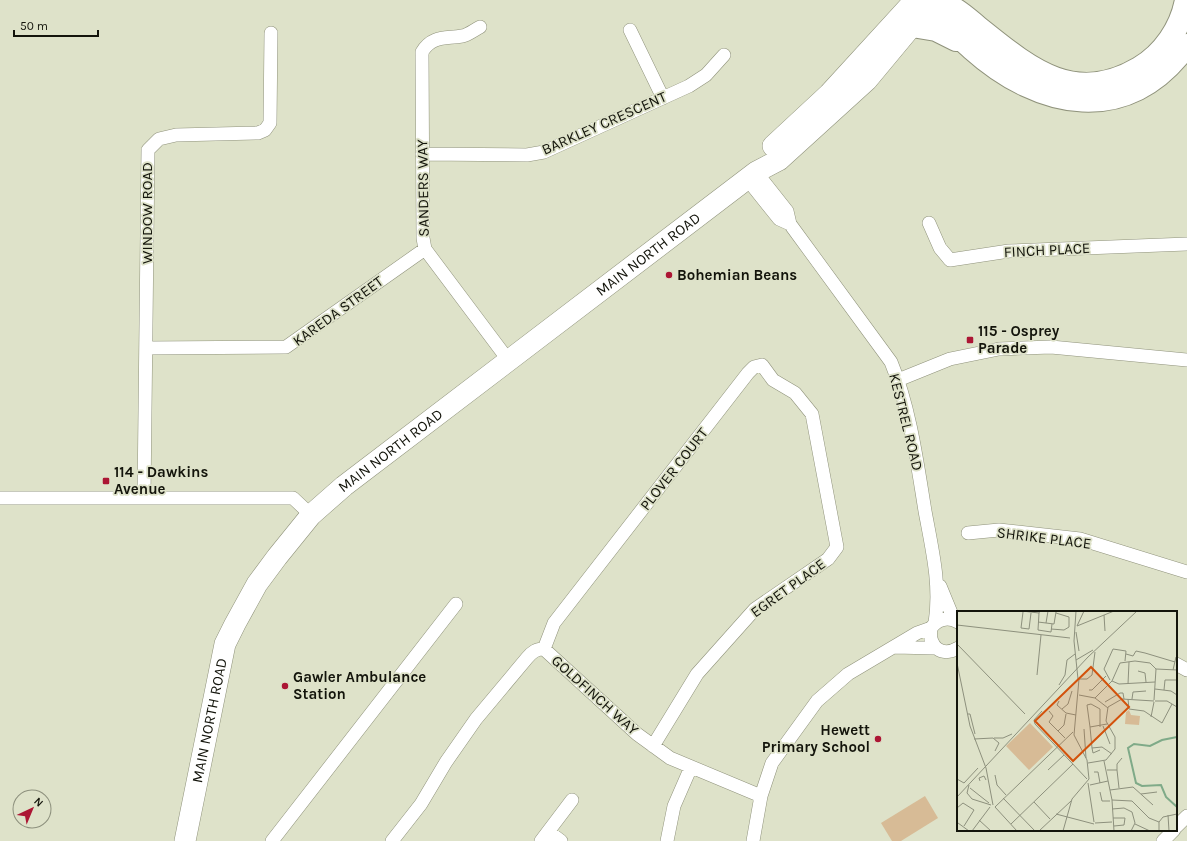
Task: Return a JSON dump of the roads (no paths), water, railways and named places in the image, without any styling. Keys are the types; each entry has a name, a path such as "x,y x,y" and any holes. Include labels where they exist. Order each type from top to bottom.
{"highway":[{"path":"925,1 959,6 1010,53 1036,71 1064,81 1087,83 1112,80 1122,77 1143,66 1153,58 1171,38 1177,27 1186,0"},
{"path":"925,1 938,16 973,50 1008,77 1030,88 1061,99 1088,101 1115,97 1148,84 1168,68 1187,45"},
{"path":"912,26 941,32 973,50"}],"main road":[{"name":"MAIN NORTH ROAD","path":"185,841 225,644 257,584 276,557 311,515 344,486 751,175 779,160 867,80 912,26 925,1"},
{"name":"MAIN NORTH ROAD","path":"751,175 770,149 925,1"}],"street":[{"name":"SANDERS WAY","path":"480,27 464,36 437,39 428,45 422,52 423,238 425,248 509,361"},
{"path":"630,30 663,98"},
{"name":"WINDOW ROAD","path":"144,498 148,150 159,138 176,135 258,133 264,130 270,123 271,114 271,33"},
{"name":"BARKLEY CRESCENT","path":"422,154 527,155 544,152 689,86 706,76 724,55"},
{"name":"KESTREL ROAD","path":"751,175 787,211 790,224 891,362 898,380 917,461 937,579 938,602 933,626"},
{"name":"FINCH PLACE","path":"929,223 940,248 950,260 1009,251 1187,244"},
{"name":"KAREDA STREET","path":"146,348 286,347 425,248"},
{"path":"898,380 950,359 974,353 1006,348 1051,347 1187,360"},
{"name":"PLOVER COURT","path":"544,649 554,622 743,379 754,367 762,365 773,380 795,392 812,414 815,428"},
{"name":"EGRET PLACE","path":"653,746 697,674 755,609 828,559 837,547 815,428"},
{"path":"0,498 293,498 311,515"},
{"name":"SHRIKE PLACE","path":"968,533 999,530 1080,540 1187,572"},
{"name":"KESTREL ROAD","path":"937,579 956,621"},
{"path":"272,841 456,604"},
{"path":"753,841 761,796 772,763 817,701 848,674 917,633 946,618 956,621"},
{"path":"933,626 931,641 935,648"},
{"path":"895,647 935,648 947,652 957,648"},
{"name":"GOLDFINCH WAY","path":"392,841 421,804 446,762 476,719 527,658 536,650 544,649 637,734 670,758 761,796"},
{"path":"1177,665 1187,670"},
{"path":"667,841 674,806 692,767"},
{"path":"561,841 545,837 572,800"},
{"path":"1177,827 1187,816"},
{"path":"1163,841 1173,831"}],"place":[{"name":"Bohemian Beans","path":"669,275"},
{"name":"115 - Osprey Parade","path":"970,340"},
{"name":"114 - Dawkins Avenue","path":"106,481"},
{"name":"Gawler Ambulance Station","path":"285,686"},
{"name":"Hewett Primary School","path":"878,739"}]}
